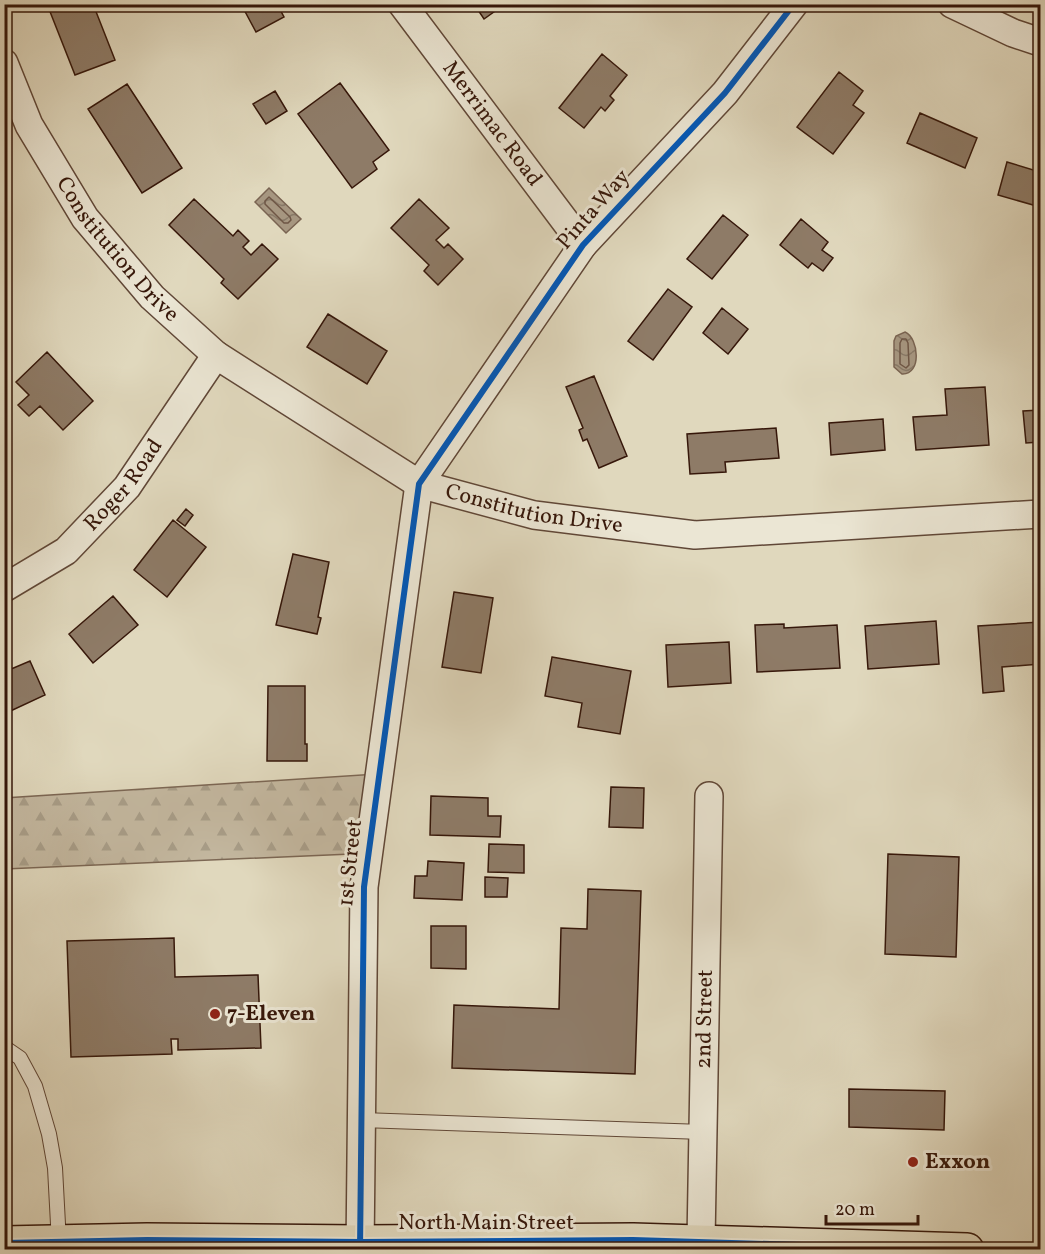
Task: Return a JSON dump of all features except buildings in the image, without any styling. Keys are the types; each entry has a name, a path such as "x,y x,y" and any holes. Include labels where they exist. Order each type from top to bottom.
{"highway":[{"name":"North Main Street","path":"4,1243 147,1240 360,1246 701,1241 967,1250"}],"street":[{"name":"Merrimac Road","path":"402,4 583,245"},
{"name":"Pinta Way","path":"419,484 583,245 725,93 794,4"},
{"path":"952,4 1013,33 1041,42"},
{"name":"Constitution Drive","path":"4,63 29,125 85,218 152,297 216,355 419,484 534,515 695,535 1041,514"},
{"name":"Roger Road","path":"4,588 66,551 127,487 216,355"},
{"name":"1st Street","path":"360,1246 364,887 419,484"},
{"name":"2nd Street","path":"701,1241 709,796"}],"lane":[{"path":"4,1047 20,1058 35,1086 49,1134 55,1168 59,1243"},
{"path":"362,1120 703,1132"}],"green space":[{"path":"377,774 374,853 5,869 4,798"}],"water":[{"path":"269,188 301,219 286,233 255,202"},
{"path":"905,332 913,341 916,356 913,369 902,374 894,367 894,341 896,336"}],"cycle path":[{"path":"360,1250 364,887 419,484 583,245 725,93 794,4"},
{"path":"4,1243 147,1240 361,1242 633,1240 967,1250"}],"place":[{"name":"7-Eleven","path":"215,1014"},
{"name":"Exxon","path":"913,1162"}]}
